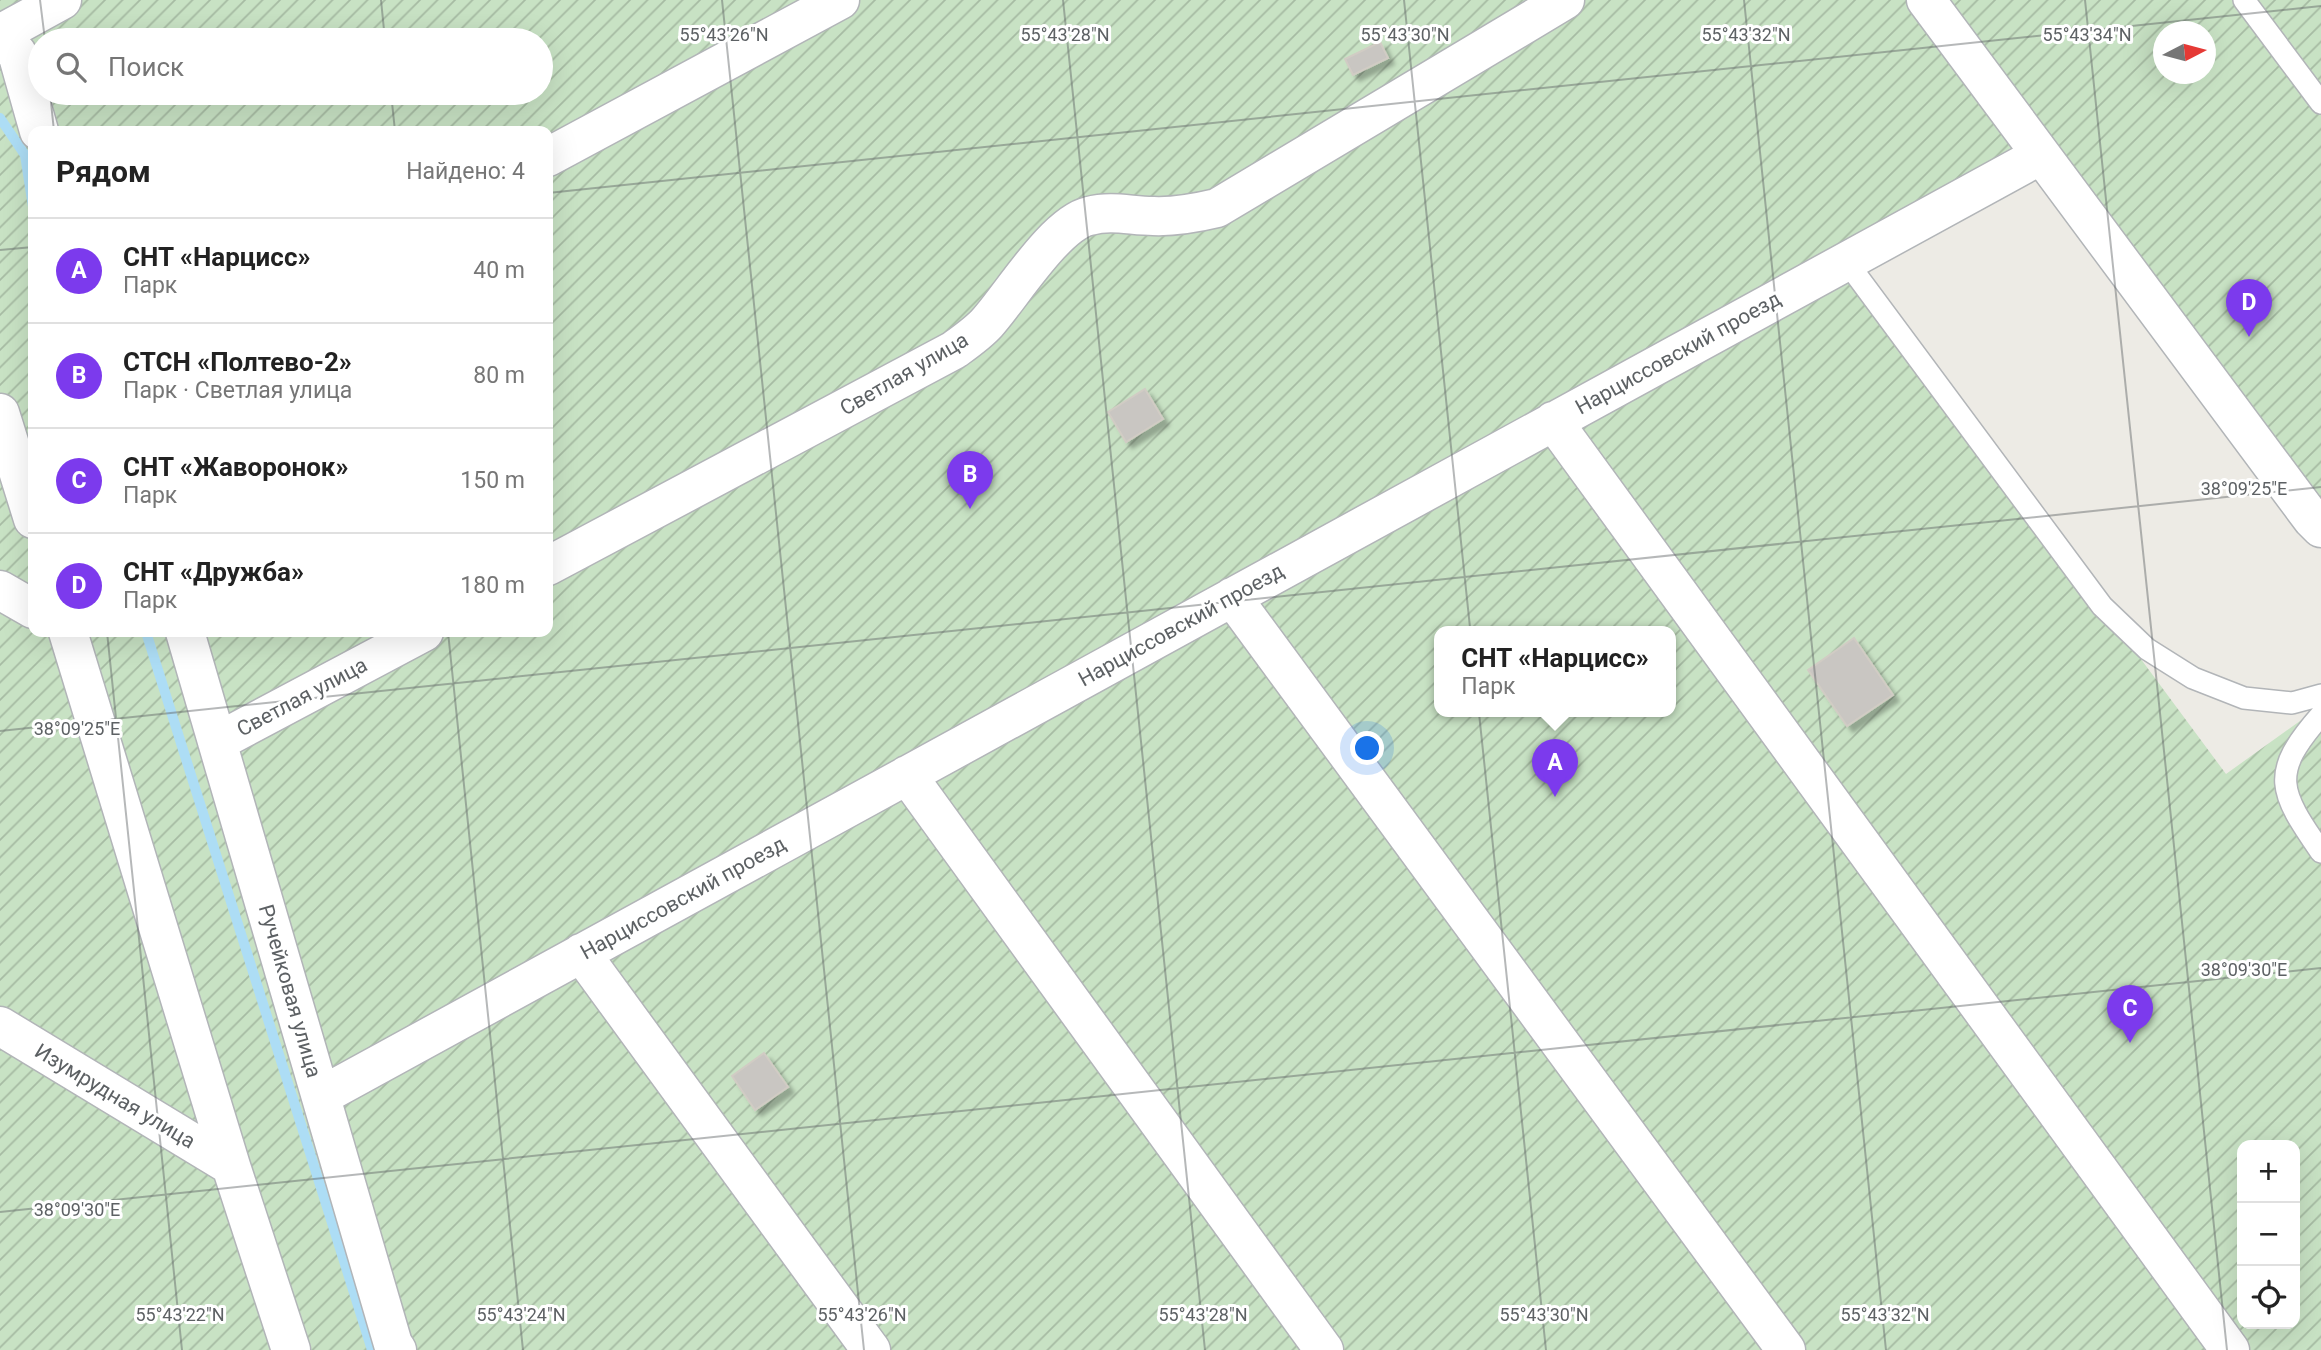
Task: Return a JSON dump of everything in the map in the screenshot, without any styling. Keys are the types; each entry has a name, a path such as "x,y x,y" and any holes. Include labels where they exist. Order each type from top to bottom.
{"street":[{"path":"0,34 62,0"},
{"path":"553,154 841,0"},
{"name":"Светлая улица","path":"553,563 954,350 985,326 1051,242 1070,225 1086,216 1111,211 1153,216 1217,208 1564,0"},
{"path":"1926,0 2321,528"},
{"path":"0,40 17,53 28,92"},
{"path":"32,105 38,126"},
{"name":"Нарциссовский проезд","path":"321,1096 2041,155"},
{"path":"0,413 28,503"},
{"path":"1553,421 2230,1350"},
{"path":"0,590 28,606"},
{"path":"1232,597 1786,1350"},
{"path":"70,637 231,1166 291,1350"},
{"name":"Ручейковая улица","path":"186,637 393,1344 397,1350"},
{"name":"Светлая улица","path":"217,742 415,637"},
{"path":"907,775 1324,1350"},
{"path":"581,953 871,1350"},
{"name":"Изумрудная улица","path":"0,1026 231,1166"}],"lane":[{"path":"2244,0 2321,103"},
{"path":"1846,261 2102,606 2147,649 2193,678 2244,698 2292,703 2321,695"},
{"path":"2321,715 2298,741 2287,763 2285,781 2289,799 2321,852"}],"green space":[{"path":"0,0 2321,0 2321,528 2041,155 1846,261 2226,774 2321,706 2321,1350 0,1350"}],"building":[{"path":"1380,42 1388,58 1353,75 1345,59"},
{"path":"1145,389 1163,419 1126,442 1108,412"},
{"path":"1854,638 1893,695 1847,726 1808,670"},
{"path":"764,1053 788,1087 755,1110 732,1076"}],"waterway":[{"path":"0,118 25,155 28,174"},
{"path":"148,637 372,1350"}],"place":[{"name":"СНТ «Дружба»","path":"2249,337"},
{"name":"СТСН «Полтево-2»","path":"970,509"},
{"name":"СНТ «Нарцисс»","path":"1555,797"},
{"name":"СНТ «Жаворонок»","path":"2130,1043"}]}
